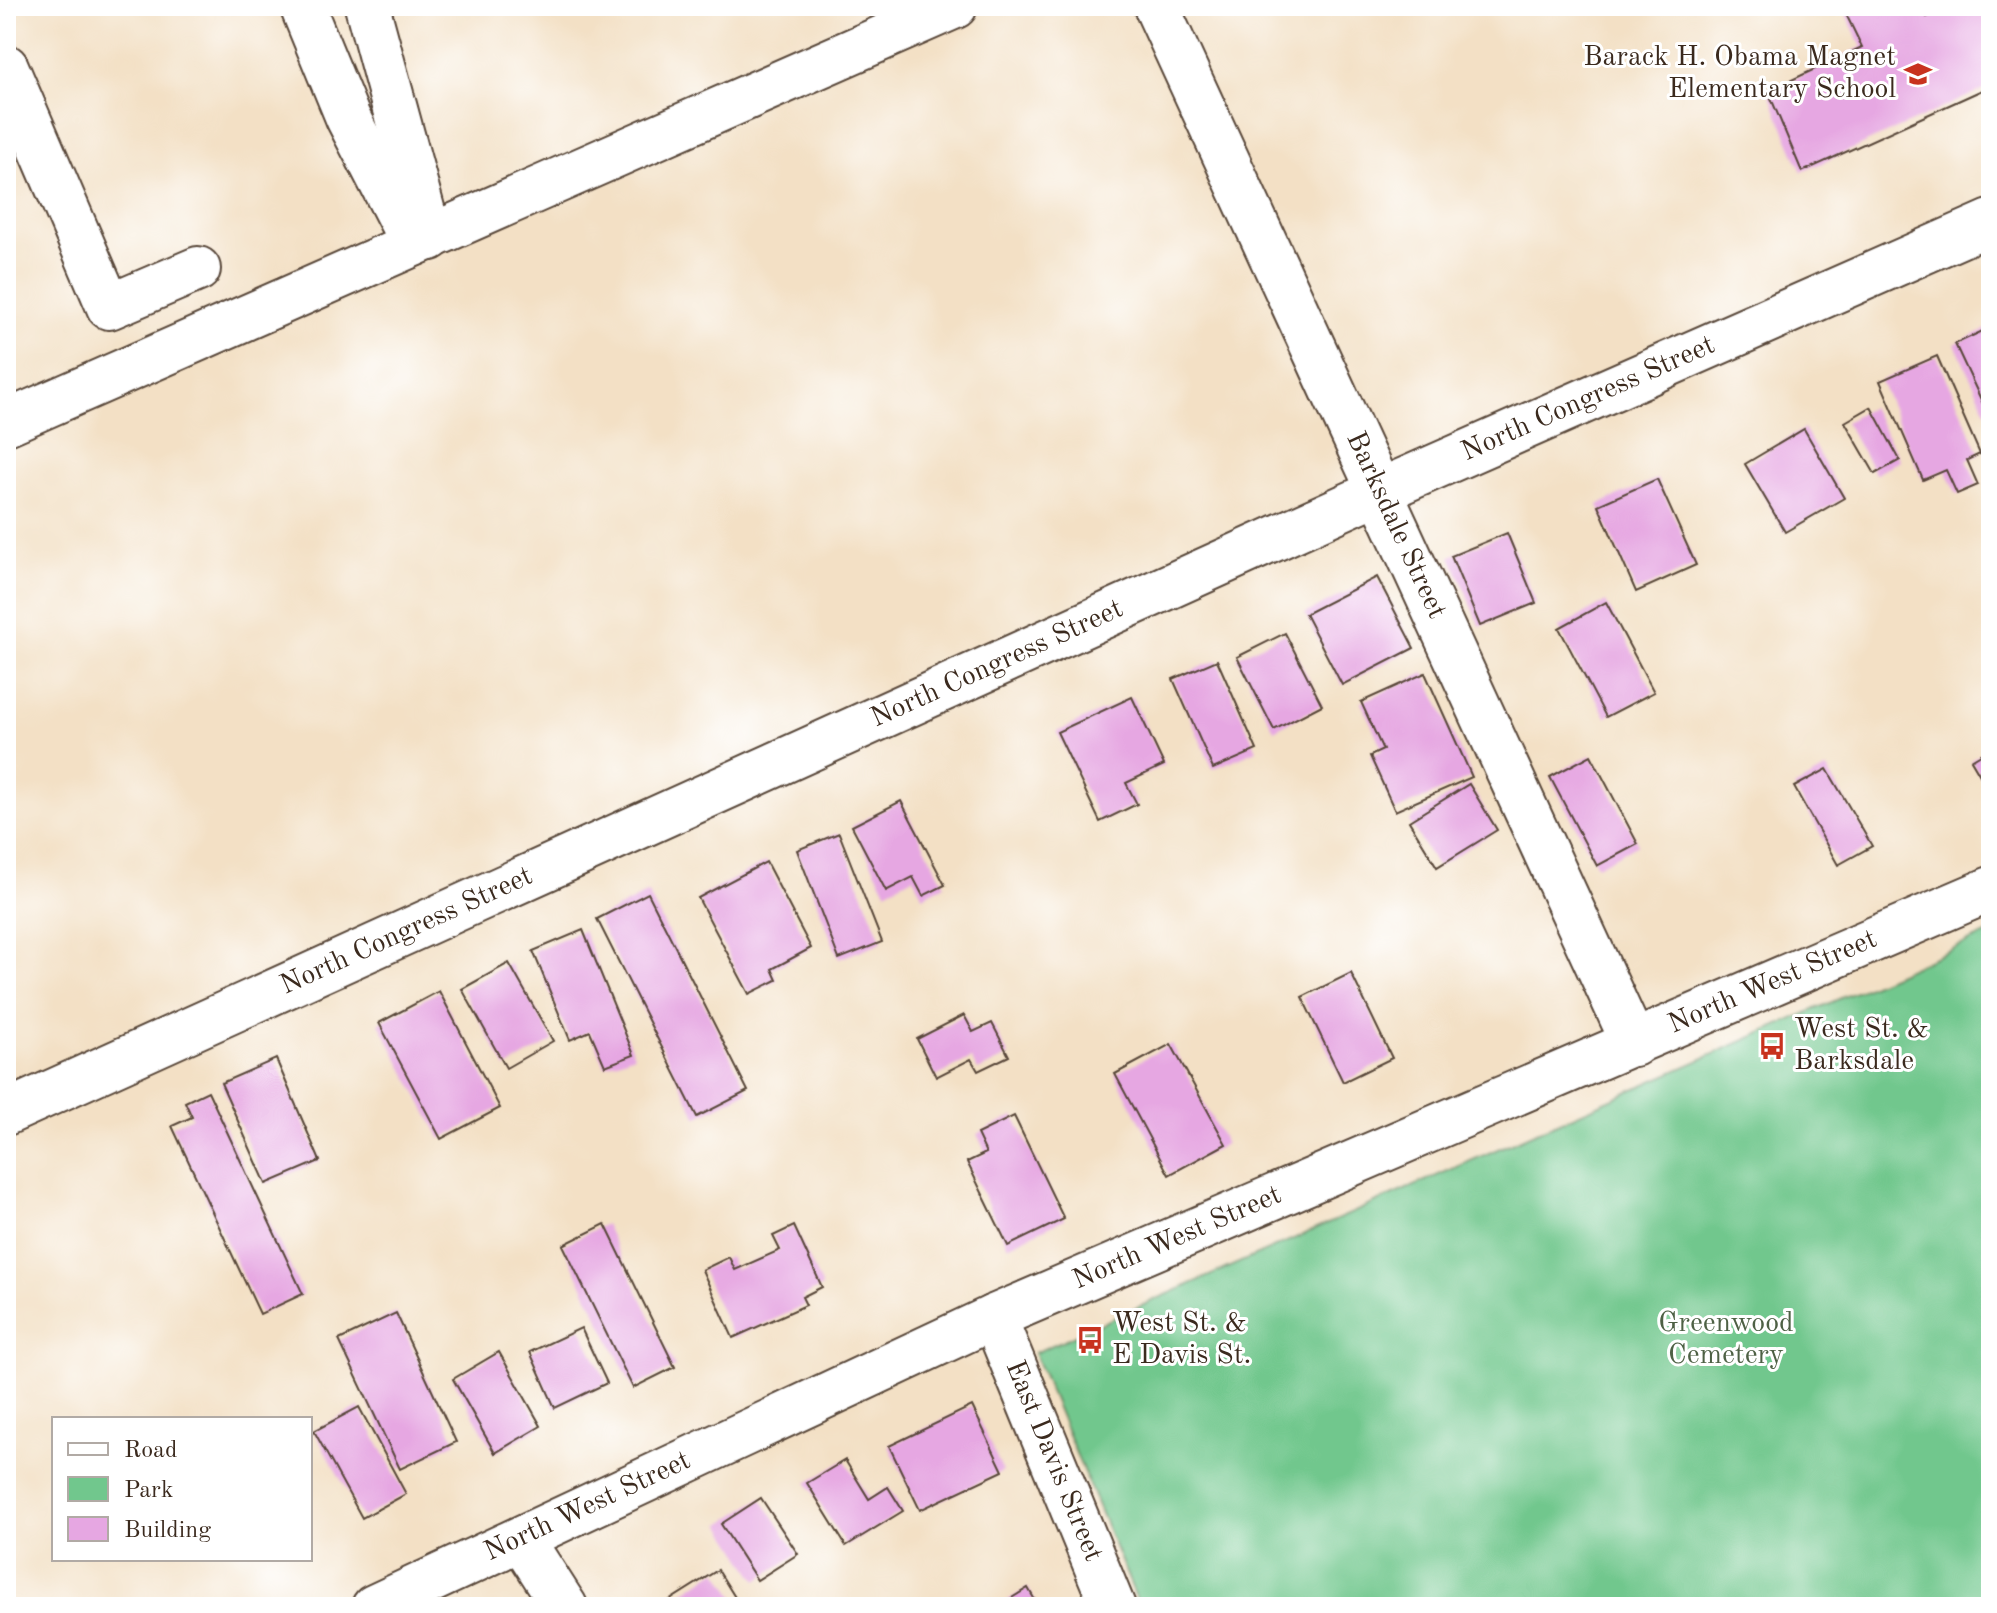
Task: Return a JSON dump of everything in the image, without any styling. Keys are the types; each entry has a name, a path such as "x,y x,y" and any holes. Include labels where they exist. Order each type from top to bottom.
{"street":[{"path":"302,6 348,118 421,241"},
{"path":"367,6 421,241"},
{"path":"6,423 955,6"},
{"name":"Barksdale Street","path":"1156,6 1634,1044"},
{"path":"6,67 109,307 198,269"},
{"name":"North Congress Street","path":"6,1113 1380,491 1991,222"},
{"name":"North West Street","path":"374,1607 994,1317 1991,889"},
{"name":"East Davis Street","path":"994,1317 1113,1607"},
{"path":"522,1540 565,1607"}],"green space":[{"name":"Greenwood Cemetery","path":"1991,932 1991,1607 1140,1607 1034,1353"}],"building":[{"path":"1842,6 1922,6 1927,17 1950,6 1991,6 1991,86 1802,172 1768,91 1862,47"},
{"path":"1991,327 1991,421 1955,344"},
{"path":"1937,356 1980,454 1967,460 1978,485 1957,494 1946,470 1923,480 1880,381"},
{"path":"1871,407 1900,460 1875,474 1845,422"},
{"path":"1804,429 1844,498 1785,532 1745,464"},
{"path":"1657,479 1696,565 1636,592 1598,505"},
{"path":"1507,533 1536,603 1480,626 1451,556"},
{"path":"1377,577 1414,648 1342,685 1305,614"},
{"path":"1606,602 1654,692 1606,717 1559,628"},
{"path":"1285,633 1322,705 1274,730 1237,657"},
{"path":"1217,660 1257,750 1213,769 1173,679"},
{"path":"1425,673 1472,777 1395,811 1370,756 1383,750 1361,702"},
{"path":"1132,697 1164,765 1126,783 1137,804 1100,822 1057,732"},
{"path":"1991,748 1991,794 1971,760"},
{"path":"1591,755 1638,844 1597,866 1550,777"},
{"path":"1827,769 1872,846 1838,865 1794,787"},
{"path":"1469,784 1497,830 1437,867 1409,821"},
{"path":"901,801 945,885 923,896 913,877 886,891 852,826"},
{"path":"839,833 882,942 839,959 797,850"},
{"path":"766,862 811,948 772,969 777,980 749,994 698,898"},
{"path":"648,893 748,1091 697,1117 597,919"},
{"path":"583,930 634,1055 605,1066 590,1031 570,1040 533,951"},
{"path":"509,963 553,1041 506,1068 462,989"},
{"path":"1351,973 1392,1058 1343,1082 1302,997"},
{"path":"439,991 500,1108 441,1139 379,1023"},
{"path":"964,1015 973,1032 992,1023 1009,1056 978,1071 971,1059 936,1077 917,1039"},
{"path":"1171,1044 1226,1144 1169,1175 1115,1074"},
{"path":"276,1059 320,1161 266,1184 221,1083"},
{"path":"208,1091 303,1294 260,1314 172,1126 192,1117 185,1102"},
{"path":"1014,1116 1064,1219 1008,1246 967,1162 986,1153 977,1134"},
{"path":"605,1224 675,1367 633,1388 563,1245"},
{"path":"794,1226 822,1287 802,1297 806,1305 733,1338 702,1270 729,1257 735,1270 780,1250 773,1236"},
{"path":"396,1313 456,1442 400,1469 339,1340"},
{"path":"581,1328 607,1383 555,1408 530,1352"},
{"path":"499,1352 541,1426 495,1453 453,1379"},
{"path":"972,1406 1003,1471 920,1510 889,1446"},
{"path":"359,1407 406,1494 362,1518 314,1431"},
{"path":"845,1460 869,1499 888,1487 903,1511 846,1546 807,1483"},
{"path":"761,1498 798,1554 757,1580 721,1524"},
{"path":"718,1570 741,1607 659,1607"},
{"path":"1028,1588 1039,1607 997,1607"}],"place":[{"name":"Barack H. Obama Magnet Elementary School","path":"1918,74"},
{"name":"West St. & Barksdale","path":"1772,1046"},
{"name":"West St. & E Davis St.","path":"1090,1340"}]}
